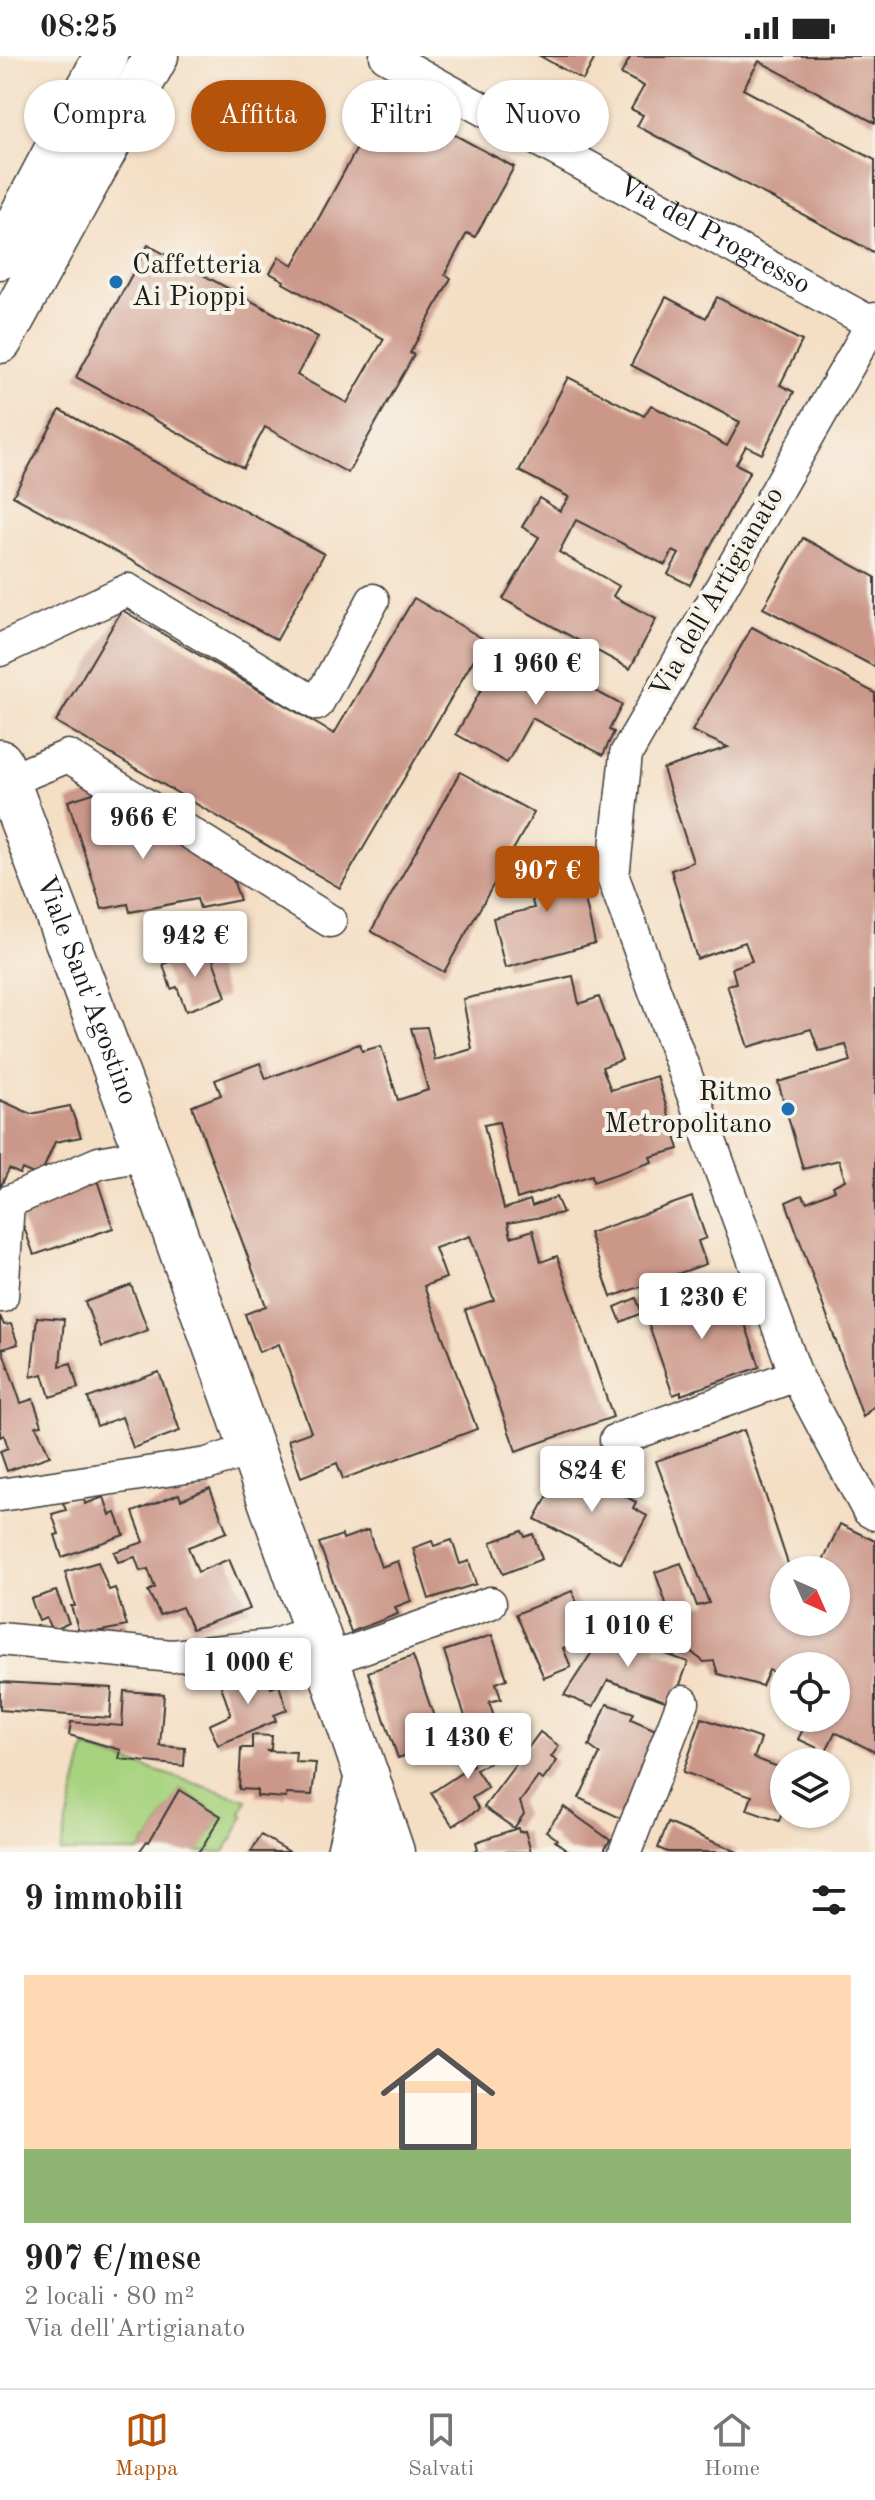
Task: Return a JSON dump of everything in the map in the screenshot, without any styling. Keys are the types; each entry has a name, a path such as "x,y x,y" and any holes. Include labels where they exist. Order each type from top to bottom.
{"main road":[{"path":"0,257 106,56"},
{"path":"0,341 156,56"},
{"name":"Viale Sant'Agostino","path":"4,771 147,1154 392,1852"},
{"path":"349,1852 367,1776"}],"street":[{"name":"Via del Progresso","path":"386,56 874,323"},
{"name":"Via dell'Artigianato","path":"874,323 626,754 613,877 796,1375 868,1510 875,1514"},
{"path":"0,650 128,590 317,704 373,600"},
{"name":"Viale Sant'Agostino","path":"4,771 68,756 330,921"},
{"path":"2,1296 8,1202 99,1163 147,1154"},
{"path":"616,1440 796,1375"},
{"path":"0,1495 207,1464 252,1449"},
{"path":"0,1639 172,1656 272,1646 321,1646 490,1603"},
{"path":"625,1852 683,1702"}],"green space":[{"path":"85,1748 247,1800 241,1814 244,1816 225,1852 198,1852 221,1816 180,1790 149,1842 146,1841 139,1852 60,1852"}],"building":[{"path":"540,56 596,56 583,80"},
{"path":"631,56 875,56 875,123 759,61 743,89 875,160 875,253 637,126 643,115 631,109 644,86 621,74"},
{"path":"461,138 477,147 477,152 486,152 514,167 475,237 467,233 445,274 451,278 410,353 414,355 348,473 265,427 243,468 76,377 148,245 318,337 297,375 347,403 384,339 270,273 279,257 293,265 355,152 461,152"},
{"path":"666,297 706,318 717,297 802,341 780,385 794,392 762,454 746,446 736,464 750,471 690,585 668,574 679,554 673,551 665,565 576,520 559,552 619,586 613,596 656,619 630,669 503,599 539,537 522,527 539,498 560,511 569,497 519,471 568,377 644,416 651,405 727,446 740,422 631,365"},
{"path":"60,410 324,554 277,640 13,496"},
{"path":"803,538 875,577 875,667 763,608"},
{"path":"414,598 485,640 340,888 56,722 122,610 334,734"},
{"path":"752,627 875,693 875,1405 863,1417 786,1202 802,1195 807,1202 835,1190 833,1186 845,1180 839,1160 803,1169 778,1082 851,1061 846,1045 819,1051 811,1029 748,1047 727,985 736,983 732,968 752,961 745,942 697,959 671,870 693,862 663,769 728,747 692,731"},
{"path":"507,644 622,705 609,730 614,732 603,755 532,718 507,763 456,734"},
{"path":"460,772 534,813 444,972 371,931"},
{"path":"96,792 231,874 240,900 200,908 197,899 130,912 128,904 102,909 68,801"},
{"path":"574,851 595,943 505,968 493,918 534,908 522,866"},
{"path":"209,948 226,997 186,1011 177,987 171,989 163,964"},
{"path":"573,976 579,1004 599,997 622,1060 602,1067 611,1090 657,1076 679,1149 650,1157 652,1162 593,1182 592,1175 517,1199 499,1122 484,1125 504,1209 530,1200 532,1206 556,1197 563,1213 508,1223 511,1237 533,1230 541,1262 557,1256 613,1417 516,1451 465,1310 494,1300 470,1236 435,1248 446,1278 424,1286 477,1429 343,1479 337,1463 301,1477 288,1440 311,1432 279,1344 259,1352 245,1314 266,1306 192,1106 221,1095 215,1080 260,1063 266,1079 359,1044 362,1051 381,1046 398,1100 428,1090 411,1028 427,1027 435,1060 472,1049 463,999"},
{"path":"0,1100 31,1114 70,1106 81,1137 55,1142 40,1177 22,1169 20,1174 9,1169 0,1188"},
{"path":"97,1180 113,1228 34,1255 17,1208"},
{"path":"692,1197 706,1238 698,1241 706,1264 611,1297 589,1233"},
{"path":"131,1285 148,1330 102,1347 85,1302"},
{"path":"732,1287 760,1367 681,1395 681,1392 673,1395 644,1311 675,1300 676,1306"},
{"path":"636,1298 642,1313 621,1322 615,1307"},
{"path":"0,1316 4,1325 11,1324 18,1344 2,1349 21,1403 33,1399 42,1425 36,1426 50,1456 7,1471 0,1451 8,1448 4,1435 0,1437"},
{"path":"37,1317 64,1319 60,1366 71,1363 78,1388 50,1397 43,1374 31,1377"},
{"path":"159,1372 180,1431 133,1448 122,1417 97,1426 88,1398"},
{"path":"744,1430 785,1556 770,1556 770,1636 850,1636 850,1556 825,1556 840,1524 875,1541 875,1752 835,1732 850,1732 850,1652 770,1652 770,1670 762,1686 718,1674 714,1661 704,1662 680,1643 655,1572 681,1563 697,1606 709,1603 656,1461"},
{"path":"565,1464 636,1502 633,1508 647,1516 621,1564 535,1519"},
{"path":"210,1488 227,1532 188,1547 198,1572 229,1559 250,1609 192,1629 182,1607 160,1615 148,1591 155,1588 148,1569 140,1571 135,1557 118,1562 114,1552 144,1542 133,1512 179,1494 181,1500"},
{"path":"83,1496 85,1504 104,1497 110,1515 116,1513 124,1535 62,1557 52,1514 66,1510 63,1503"},
{"path":"368,1530 381,1567 398,1561 411,1601 395,1607 398,1614 351,1632 319,1543"},
{"path":"522,1531 525,1537 533,1534 542,1559 503,1574 491,1542"},
{"path":"452,1540 460,1564 469,1561 476,1584 429,1599 413,1548 432,1541 434,1546"},
{"path":"98,1562 109,1590 115,1588 127,1626 80,1635 65,1572"},
{"path":"56,1591 69,1623 52,1631 46,1618 39,1621 31,1599"},
{"path":"572,1591 591,1637 563,1648 571,1667 544,1678 516,1614"},
{"path":"609,1626 656,1645 655,1650 688,1662 673,1704 608,1680 593,1707 564,1695"},
{"path":"492,1635 507,1679 496,1683 501,1699 489,1702 495,1720 469,1729 444,1651"},
{"path":"413,1656 443,1743 398,1758 368,1672"},
{"path":"264,1667 271,1688 279,1685 287,1710 274,1715 276,1721 218,1745 209,1725 231,1715 220,1683"},
{"path":"0,1682 112,1688 110,1718 0,1710"},
{"path":"124,1691 164,1694 160,1746 185,1748 184,1766 119,1759 121,1750 69,1735 71,1722 122,1726"},
{"path":"607,1704 634,1713 631,1719 658,1731 620,1818 579,1798 600,1754 589,1746"},
{"path":"702,1718 761,1739 754,1758 770,1764 770,1818 747,1810 752,1796 683,1772"},
{"path":"492,1732 504,1754 476,1770 488,1788 472,1798 479,1809 453,1826 431,1793 473,1765 462,1746"},
{"path":"540,1732 559,1746 551,1757 557,1761 543,1780 538,1777 520,1802 524,1814 514,1828 484,1807"},
{"path":"802,1732 835,1732 828,1748 817,1748 798,1739"},
{"path":"252,1735 272,1736 271,1749 266,1751 296,1752 295,1762 316,1763 312,1795 286,1794 286,1798 257,1796 257,1790 239,1789 241,1748 252,1748"},
{"path":"179,1790 221,1816 204,1845 198,1852 139,1852 149,1842"},
{"path":"564,1807 610,1840 605,1848 607,1852 570,1852 555,1841 557,1839 546,1831"},
{"path":"668,1823 738,1852 667,1852 658,1848"},
{"path":"518,1828 519,1832 525,1831 531,1852 472,1852 478,1849 476,1842"},
{"path":"261,1835 290,1852 251,1852"}],"place":[{"name":"Caffetteria Ai Pioppi","path":"116,282"},
{"name":"Ritmo Metropolitano","path":"788,1109"}]}
